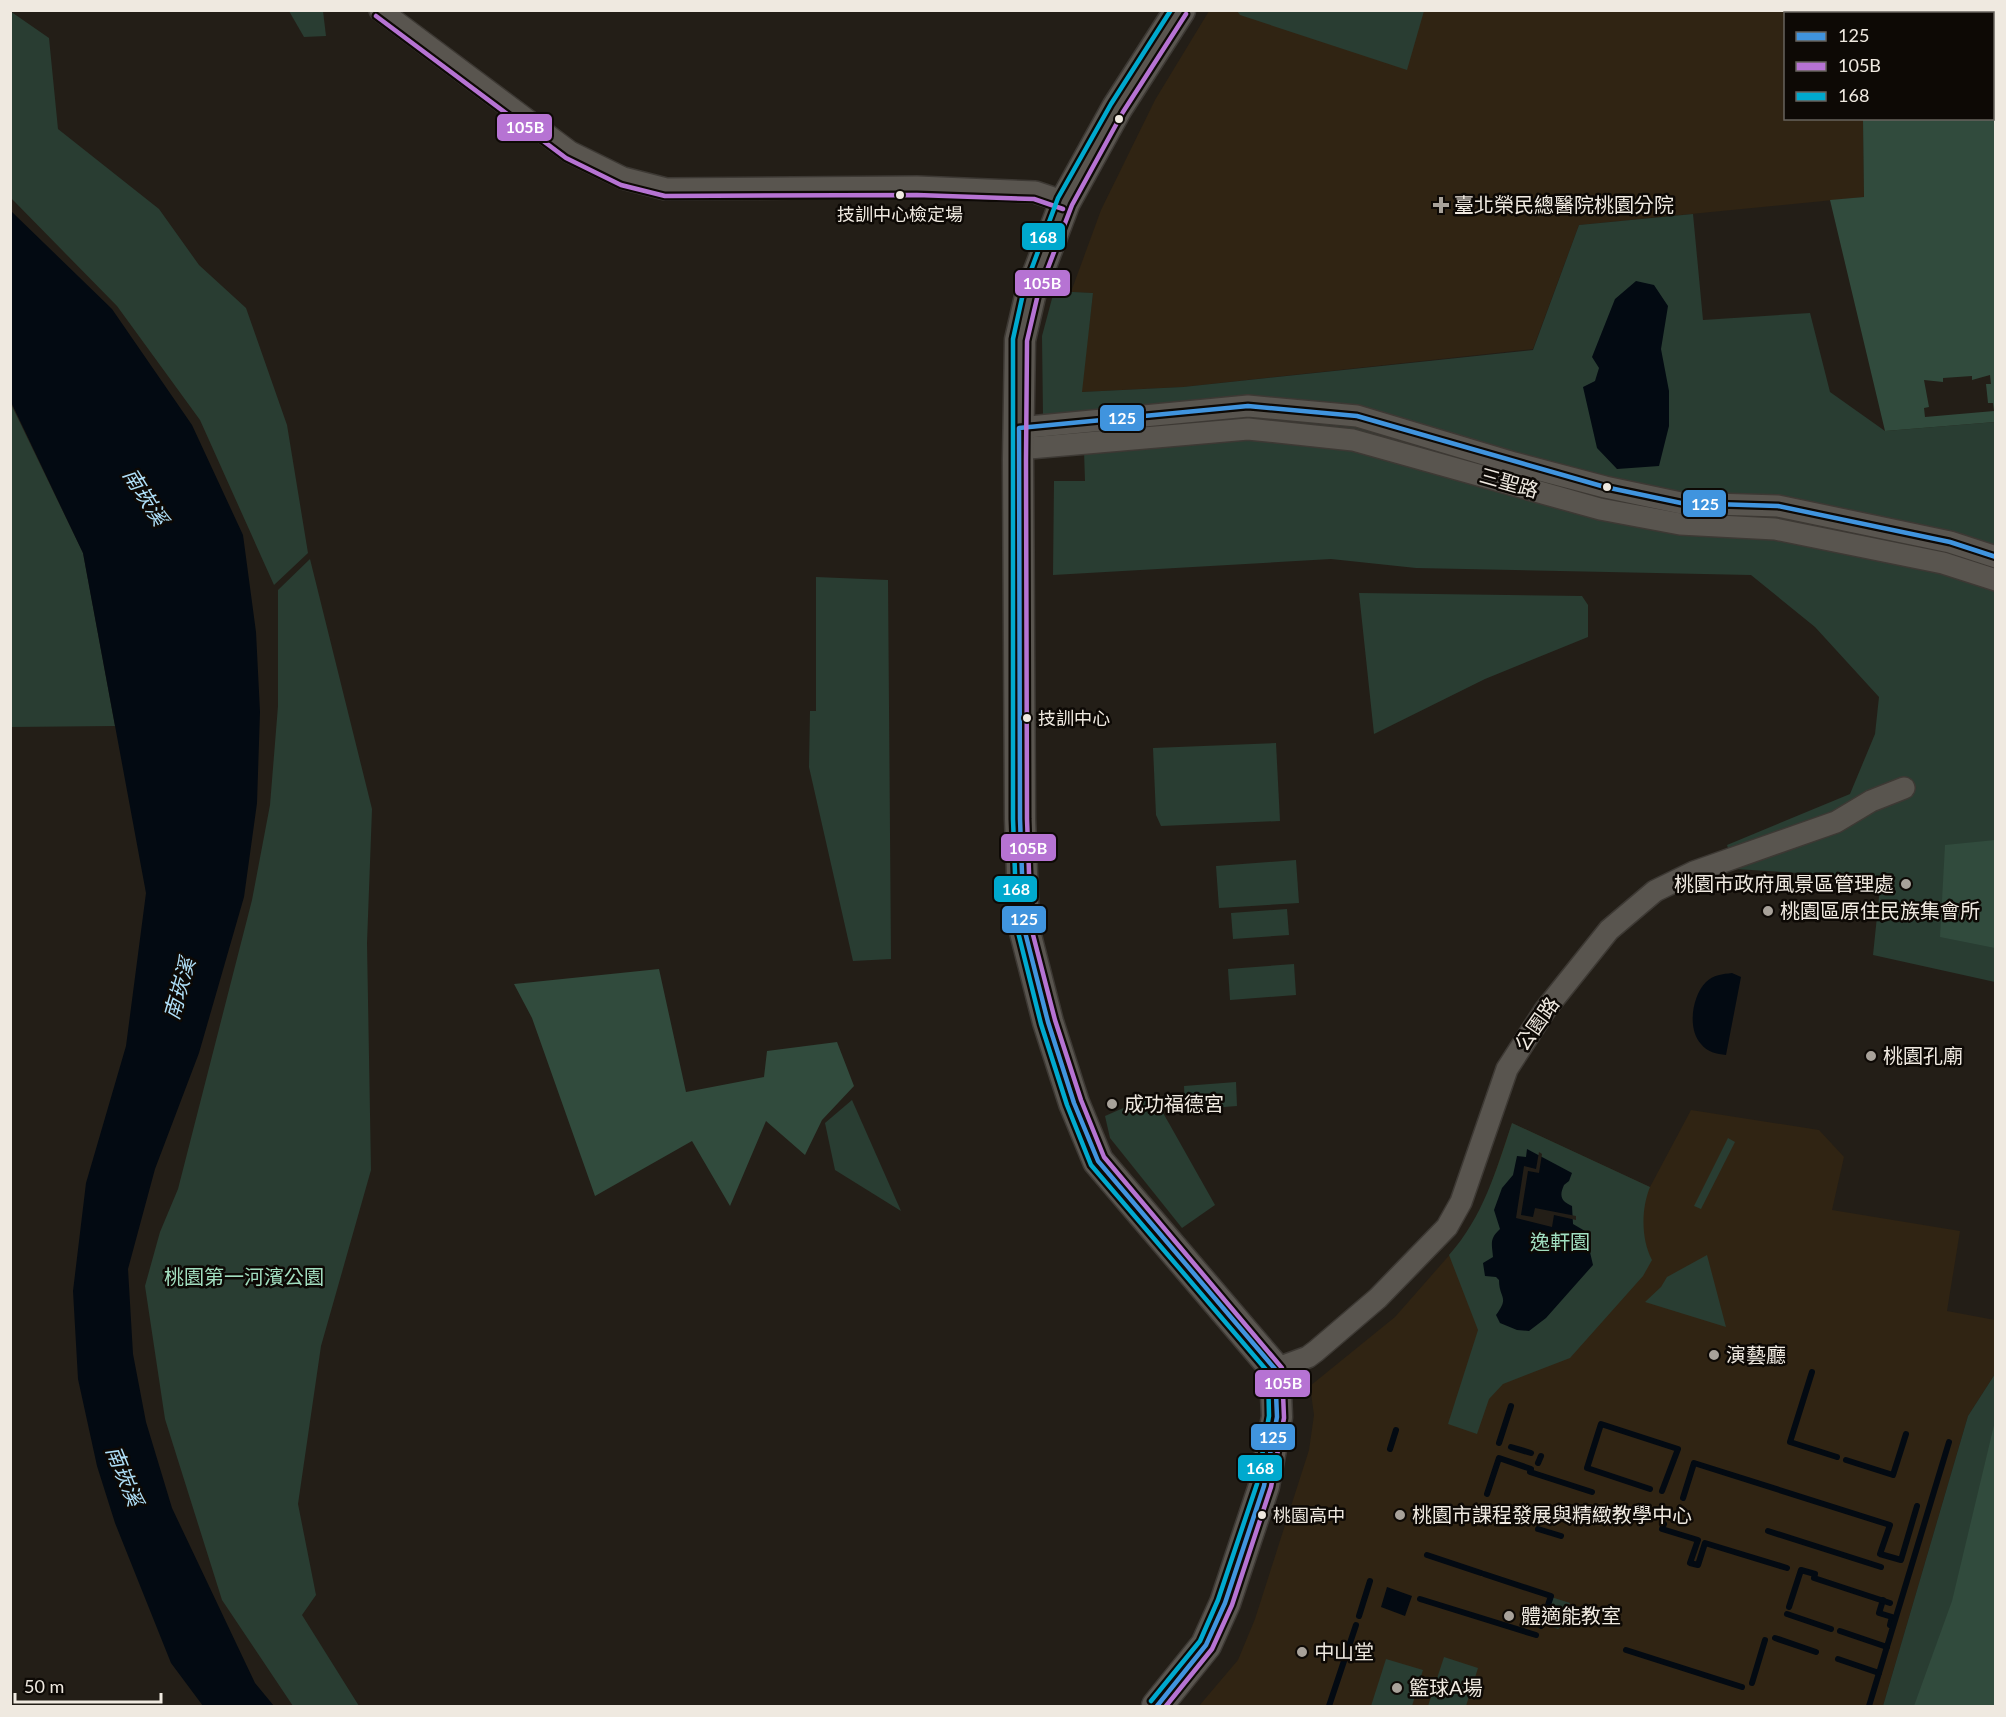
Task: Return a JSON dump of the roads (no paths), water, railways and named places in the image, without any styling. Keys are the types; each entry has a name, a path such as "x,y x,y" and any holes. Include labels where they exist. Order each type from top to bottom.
{"street":[{"path":"380,10 570,152 632,181 666,189 905,187 1035,192 1065,202"},
{"path":"1157,1707 1206,1646 1225,1602 1264,1486 1276,1417 1275,1369 1098,1161 1074,1103 1048,1022 1024,928 1020,819 1018,438 1020,340 1031,292 1065,202 1117,108 1180,10"},
{"name":"三聖路","path":"1018,438 1248,406 1357,416 1514,463 1605,487 1681,503 1778,506 1950,542 1995,557"},
{"name":"三聖路","path":"1018,438 1248,429 1353,440 1600,509 1680,524 1775,529 1943,563 1995,580"},
{"name":"公園路","path":"1275,1369 1308,1358 1378,1298 1447,1227 1461,1202 1507,1069 1545,1010 1609,930 1655,891 1694,872 1836,822 1871,801 1904,788"}],"water":[{"name":"南崁溪","path":"11,211 112,309 192,425 243,535 256,632 260,712 257,803 244,897 199,1053 155,1169 128,1269 133,1354 146,1422 172,1508 255,1683 274,1706 203,1706 171,1663 115,1523 97,1466 78,1379 73,1291 86,1183 126,1046 146,893 83,553 11,402"},
{"path":"1636,281 1654,285 1668,306 1661,349 1669,391 1669,426 1659,466 1617,469 1597,448 1583,387 1595,381 1599,368 1592,357 1615,299"},
{"path":"1732,973 1741,977 1726,1055 1709,1051 1703,1047 1694,1030 1693,1013 1697,995 1706,982 1715,976"},
{"path":"1527,1149 1572,1173 1569,1181 1564,1185 1562,1198 1572,1206 1573,1224 1585,1231 1593,1265 1546,1318 1529,1331 1517,1330 1500,1323 1496,1315 1503,1301 1499,1280 1496,1277 1485,1276 1483,1263 1493,1257 1493,1239 1500,1229 1494,1210 1502,1188 1513,1175 1517,1156 1526,1157"},
{"path":"1387,1587 1412,1596 1405,1616 1381,1607"}],"waterway":[{"path":"1812,1372 1790,1442 1837,1457"},
{"path":"1499,1443 1511,1406"},
{"path":"1650,1489 1587,1468 1601,1424 1678,1449 1662,1491"},
{"path":"1390,1449 1396,1430"},
{"path":"1846,1460 1893,1475 1906,1434"},
{"path":"1869,1706 1949,1442"},
{"path":"1511,1447 1531,1453"},
{"path":"1538,1463 1541,1456"},
{"path":"1487,1494 1499,1458 1531,1469 1530,1472 1592,1492"},
{"path":"1683,1498 1694,1463 1890,1525 1880,1554 1901,1560 1917,1506"},
{"path":"1496,1515 1520,1522"},
{"path":"1664,1524 1662,1529 1698,1540 1690,1563 1698,1565 1705,1543 1787,1568"},
{"path":"1538,1529 1561,1536"},
{"path":"1768,1531 1881,1567"},
{"path":"1427,1555 1481,1573"},
{"path":"1789,1607 1801,1570 1815,1574 1814,1578 1890,1603"},
{"path":"1484,1574 1551,1596 1541,1626"},
{"path":"1359,1616 1370,1581"},
{"path":"1420,1599 1536,1635"},
{"path":"1883,1600 1879,1613 1892,1617 1890,1625"},
{"path":"1787,1614 1831,1629"},
{"path":"1329,1706 1356,1625"},
{"path":"1840,1631 1887,1647"},
{"path":"1775,1638 1816,1652"},
{"path":"1752,1683 1765,1640"},
{"path":"1626,1650 1742,1687"},
{"path":"1838,1659 1879,1673"}],"place":[{"name":"技訓中心檢定場","path":"900,195"},
{"name":"臺北榮民總醫院桃園分院","path":"1441,205"},
{"name":"技訓中心","path":"1027,718"},
{"name":"桃園市政府風景區管理處","path":"1906,884"},
{"name":"桃園區原住民族集會所","path":"1768,911"},
{"name":"桃園孔廟","path":"1871,1056"},
{"name":"成功福德宮","path":"1112,1104"},
{"name":"演藝廳","path":"1714,1355"},
{"name":"桃園高中","path":"1262,1515"},
{"name":"桃園市課程發展與精緻教學中心","path":"1400,1515"},
{"name":"體適能教室","path":"1509,1616"},
{"name":"中山堂","path":"1302,1652"},
{"name":"籃球A場","path":"1397,1688"}],"park label":[{"name":"逸軒園","path":"1560,1242"},
{"name":"桃園第一河濱公園","path":"244,1277"}]}
